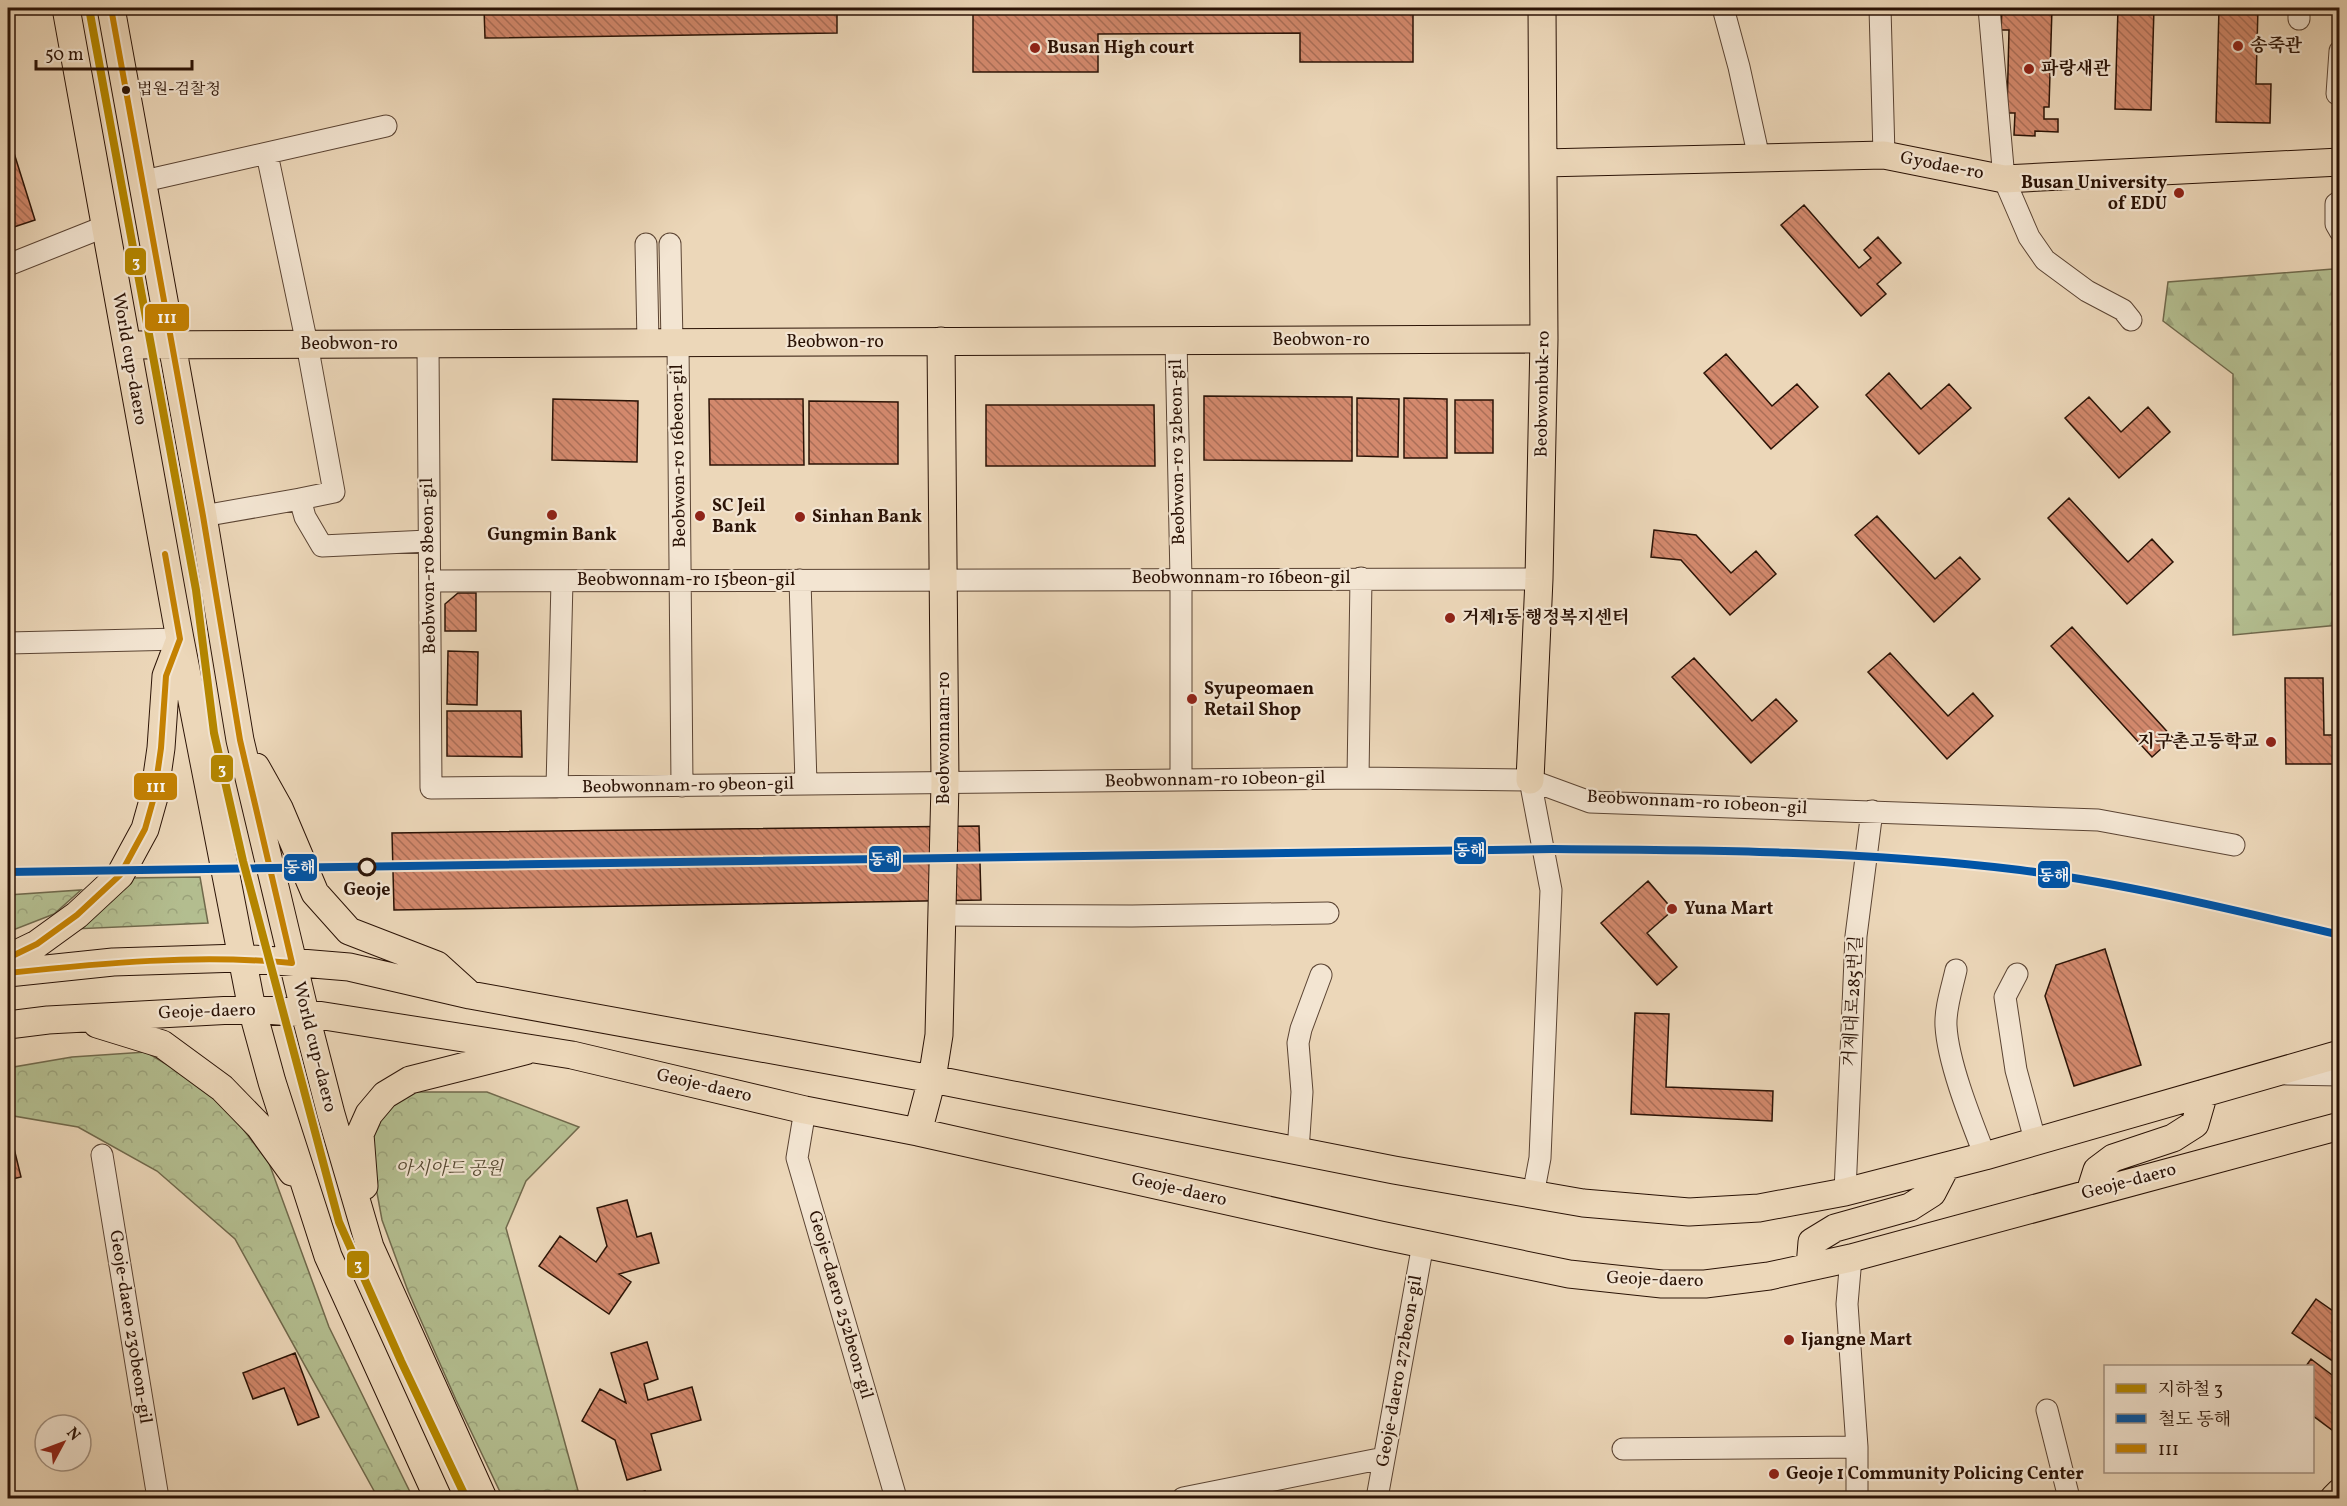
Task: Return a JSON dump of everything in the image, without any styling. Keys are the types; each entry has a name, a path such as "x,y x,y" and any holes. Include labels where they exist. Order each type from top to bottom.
{"main road":[{"name":"World cup-daero","path":"66,8 180,639 240,958 252,1009 272,1082 328,1256 438,1498"},
{"name":"World cup-daero","path":"111,8 144,181 240,740 292,963 331,1114 370,1247 483,1498"},
{"name":"Beobwonbuk-ro","path":"1530,780 1539,579 1544,339 1542,8"},
{"name":"Gyodae-ro","path":"1544,163 1884,155 2004,178 2340,162"},
{"name":"Beobwon-ro","path":"127,345 1544,339"},
{"name":"Beobwonnam-ro","path":"918,1132 932,1079 939,1035 945,783 941,341"},
{"path":"8,958 37,944 77,915 120,875 145,829 154,797 161,748 166,676 180,639"},
{"path":"240,740 279,808 315,893 328,909 349,932 437,965 470,995"},
{"path":"8,972 113,962 240,958 349,967 470,995 932,1079 1533,1195 1628,1208 1689,1212 1759,1208 1845,1192 1984,1156 2340,1054"},
{"name":"Geoje-daero","path":"8,1025 78,1018 252,1009 305,1013 533,1048 572,1055 805,1110 918,1132 1423,1244 1569,1274 1662,1284 1705,1284 1769,1276 1851,1258 2340,1126"},
{"path":"78,1018 162,1044 222,1088 260,1126 307,1192"},
{"path":"370,1247 360,1134 369,1114 385,1095 410,1080 533,1048"},
{"path":"2090,1192 2097,1170 2113,1158 2173,1138 2195,1124 2204,1093"},
{"path":"1810,1267 1812,1242 1835,1228 1910,1207 1932,1193 1947,1166"},
{"path":"2334,1498 2340,1492"}],"street":[{"path":"1723,8 1759,158"},
{"path":"1880,8 1884,155"},
{"path":"1989,8 2004,178 2029,237 2045,260 2087,291 2122,310 2131,320"},
{"path":"2340,51 2337,94 2340,94"},
{"path":"144,181 386,126"},
{"path":"203,516 334,492 307,344 267,154"},
{"path":"2340,201 2336,204 2336,224 2340,231"},
{"path":"8,265 106,226"},
{"path":"646,244 666,342"},
{"path":"666,342 670,244"},
{"name":"Beobwon-ro 32beon-gil","path":"1176,340 1181,579 1181,780"},
{"name":"Beobwon-ro 16beon-gil","path":"666,342 680,580 682,786"},
{"name":"Beobwon-ro 8beon-gil","path":"428,344 431,788"},
{"path":"300,499 305,517 322,546 428,541"},
{"path":"1358,778 1361,578"},
{"name":"Beobwonnam-ro 16beon-gil","path":"943,579 1539,579"},
{"name":"Beobwonnam-ro 15beon-gil","path":"429,581 943,579"},
{"path":"800,580 806,784"},
{"path":"557,787 562,581"},
{"path":"8,643 180,639"},
{"name":"Beobwonnam-ro 10beon-gil","path":"945,783 1358,778 1530,780 1590,802 1872,810 2098,820 2234,845"},
{"path":"1530,780 1551,890 1540,1158 1533,1195"},
{"name":"Beobwonnam-ro 9beon-gil","path":"431,788 945,783"},
{"name":"거제대로285번길","path":"1845,1192 1856,936 1872,810"},
{"path":"942,915 1132,916 1328,913"},
{"path":"1956,970 1946,1024 1948,1045 1984,1156"},
{"path":"2017,974 2004,998 2016,1070 2035,1140"},
{"path":"1298,1151 1302,1092 1298,1043 1300,1029 1321,975"},
{"path":"2275,1073 2340,1075"},
{"name":"Geoje-daero 252beon-gil","path":"805,1110 797,1158 896,1498"},
{"name":"Geoje-daero 230beon-gil","path":"102,1155 158,1498"},
{"name":"Geoje-daero 272beon-gil","path":"1377,1498 1423,1244"},
{"path":"1851,1258 1847,1304 1857,1447 1857,1498"},
{"path":"2047,1410 2069,1498"},
{"path":"1623,1449 1857,1447"},
{"path":"1183,1498 1384,1458"}],"green space":[{"path":"2333,269 2340,273 2339,625 2233,635 2233,374 2163,321 2168,282"},
{"path":"200,877 208,923 74,929 130,878"},
{"path":"81,890 54,914 8,932 8,895"},
{"path":"146,1052 216,1094 269,1163 329,1327 413,1498 378,1498 235,1239 157,1171 78,1127 8,1115 8,1068 72,1057"},
{"name":"아시아드 공원","path":"407,1092 487,1092 579,1127 526,1181 506,1228 580,1498 503,1498 456,1400 408,1291 382,1220 368,1144 379,1116"}],"building":[{"path":"484,8 837,8 837,33 485,38"},
{"name":"Busan High court","path":"973,8 1413,8 1413,62 1300,62 1300,33 1098,34 1098,72 973,72"},
{"name":"파랑새관","path":"2002,8 2052,8 2049,107 2044,107 2044,119 2058,119 2058,132 2035,131 2035,136 2014,135 2015,113 2007,113 2009,30 2001,30"},
{"path":"2118,8 2154,8 2151,110 2115,109"},
{"name":"송죽관","path":"2219,8 2258,8 2256,84 2271,84 2270,123 2216,122"},
{"path":"14,153 35,220 8,229 8,154"},
{"path":"1804,205 1859,268 1871,258 1864,250 1878,237 1901,263 1877,284 1886,294 1861,316 1781,225"},
{"path":"1726,354 1772,406 1797,384 1818,407 1771,449 1704,373"},
{"path":"1889,373 1921,409 1949,384 1971,408 1919,454 1866,395"},
{"path":"1204,396 1352,397 1352,461 1204,460"},
{"path":"2089,397 2121,432 2148,407 2170,432 2119,478 2065,418"},
{"path":"1357,398 1399,399 1398,457 1357,456"},
{"path":"1404,398 1447,399 1447,458 1404,458"},
{"path":"553,399 638,401 637,462 552,460"},
{"path":"709,399 803,399 804,465 710,465"},
{"path":"1455,400 1493,400 1493,453 1455,453"},
{"path":"809,401 898,402 898,464 809,464"},
{"path":"986,405 1154,405 1155,466 986,466"},
{"path":"2069,498 2128,562 2152,539 2173,562 2127,604 2048,518"},
{"path":"1877,516 1935,579 1960,557 1980,579 1934,622 1855,535"},
{"path":"1654,530 1696,535 1731,573 1756,551 1776,574 1730,615 1681,560 1651,557"},
{"path":"458,593 476,593 476,631 445,631 445,604"},
{"path":"2072,627 2173,738 2152,757 2051,646"},
{"path":"448,651 478,652 477,705 447,704"},
{"path":"1890,653 1948,716 1973,693 1993,716 1947,759 1868,672"},
{"path":"1694,658 1752,721 1776,699 1797,721 1751,763 1672,677"},
{"path":"2285,678 2323,678 2324,735 2340,735 2340,764 2286,764"},
{"path":"447,711 521,711 522,757 447,756"},
{"path":"979,826 981,900 394,910 392,833"},
{"path":"1648,881 1673,910 1647,933 1677,967 1657,985 1601,923"},
{"path":"2105,949 2141,1065 2074,1086 2045,996 2056,965"},
{"path":"1635,1013 1669,1014 1666,1087 1773,1091 1772,1121 1631,1114"},
{"path":"8,1124 21,1177 8,1180"},
{"path":"627,1200 637,1237 651,1233 659,1263 619,1274 631,1282 609,1314 539,1266 560,1236 596,1262 607,1246 597,1208"},
{"path":"2316,1299 2340,1316 2340,1366 2292,1333"},
{"path":"647,1342 658,1379 644,1384 648,1400 692,1387 701,1420 651,1434 661,1470 627,1480 615,1440 582,1421 600,1389 626,1403 611,1353"},
{"path":"295,1353 319,1417 298,1425 284,1388 253,1399 243,1373"},
{"path":"2311,1359 2340,1381 2340,1436 2314,1416 2314,1365 2307,1365"},
{"path":"645,1491 647,1498 622,1498"}],"metro line":[{"name":"3","path":"89,8 196,590 214,733 243,861 339,1222 466,1498"}],"rail line":[{"name":"동해","path":"8,872 1553,849 1728,851 1845,855 2020,870 2141,890 2340,935"}],"transit line":[{"name":"111","path":"8,973 115,963 185,960 221,959 292,963 240,740 203,516 111,8"},
{"name":"111","path":"8,958 37,944 77,915 120,875 145,829 154,797 161,748 166,676 180,639 165,554"}],"place":[{"name":"송죽관","path":"2238,46"},
{"name":"Busan High court","path":"1035,48"},
{"name":"파랑새관","path":"2029,69"},
{"name":"법원-검찰청","path":"126,90"},
{"name":"Busan University of EDU","path":"2179,193"},
{"name":"Gungmin Bank","path":"552,515"},
{"name":"SC Jeil Bank","path":"700,516"},
{"name":"Sinhan Bank","path":"800,517"},
{"name":"거제1동 행정복지센터","path":"1450,618"},
{"name":"Syupeomaen Retail Shop","path":"1192,699"},
{"name":"지구촌고등학교","path":"2271,742"},
{"name":"Geoje","path":"367,867"},
{"name":"Yuna Mart","path":"1672,909"},
{"name":"Ijangne Mart","path":"1789,1340"},
{"name":"Geoje 1 Community Policing Center","path":"1774,1474"}]}
